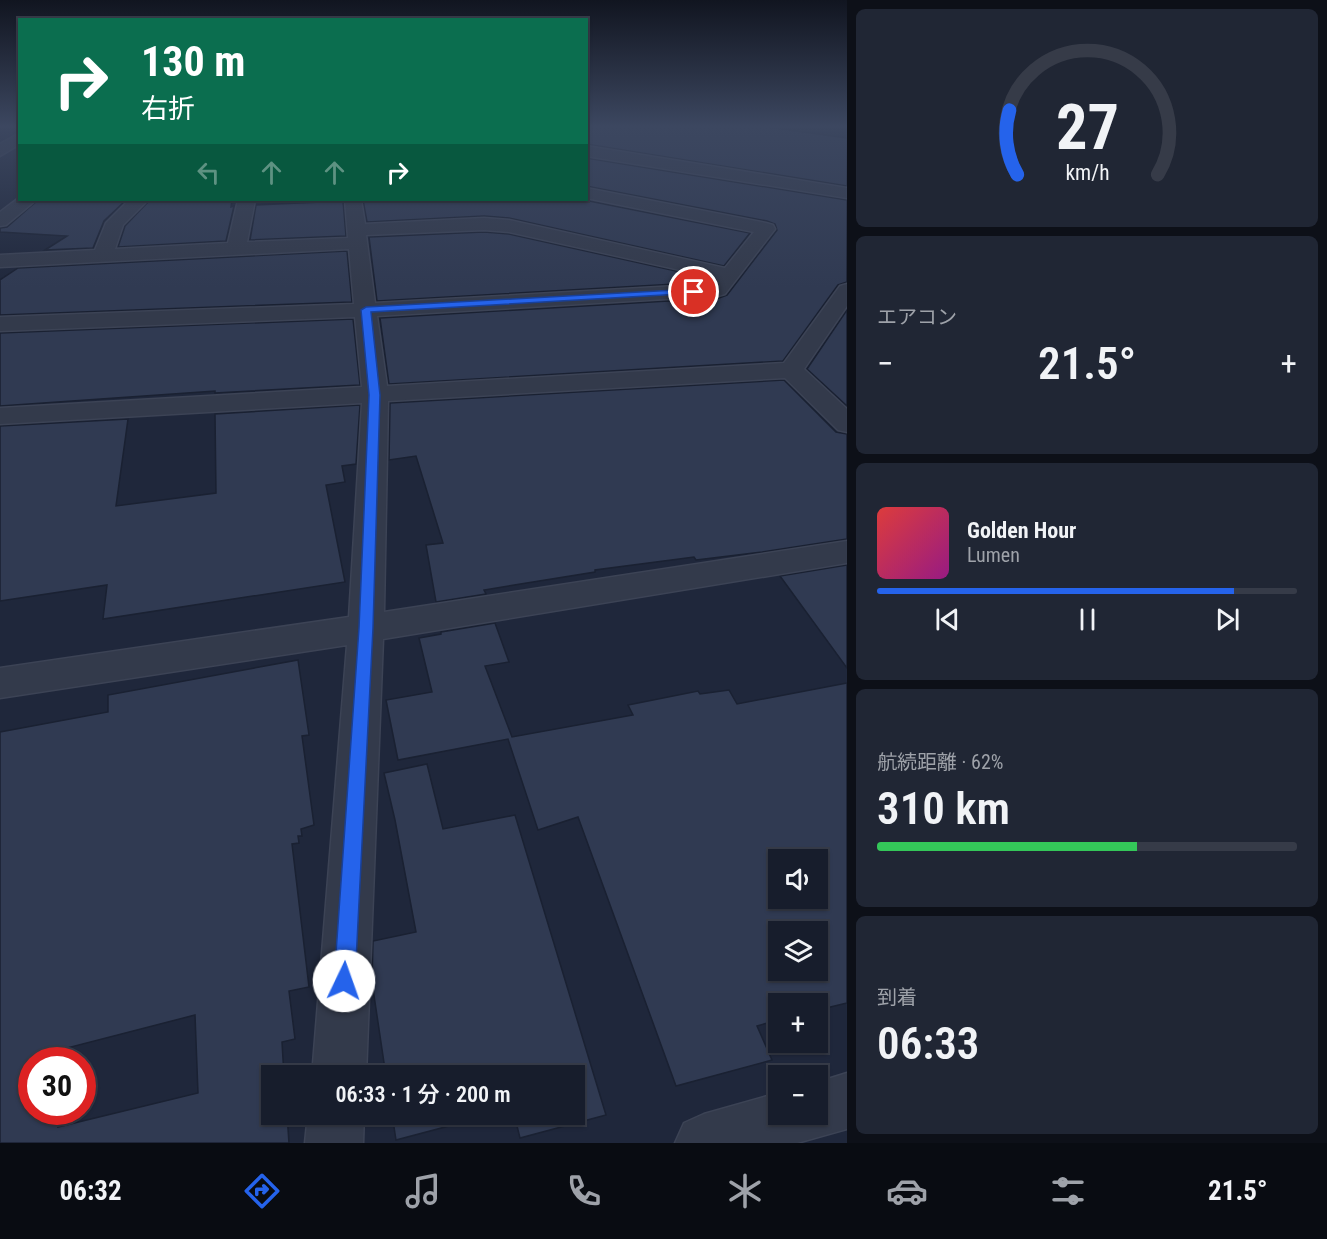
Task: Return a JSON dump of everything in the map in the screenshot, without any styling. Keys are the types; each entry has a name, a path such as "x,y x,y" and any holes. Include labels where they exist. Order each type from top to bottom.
{"street":[{"path":"769,180 847,193"},
{"path":"0,324 366,310 718,290 766,229 588,193"},
{"path":"3,216 26,201"},
{"path":"105,255 108,235 113,224 138,201"},
{"path":"236,249 246,201"},
{"path":"340,1065 366,628 375,395 353,201"},
{"path":"0,261 236,249 484,224 509,226 728,275"},
{"path":"0,416 792,370 839,315 847,290"},
{"path":"792,370 847,424"},
{"path":"0,682 366,628 847,552"},
{"path":"828,1107 847,1101"},
{"path":"704,1143 768,1124"},
{"path":"334,1143 335,1125"}],"building":[{"path":"588,180 725,180 847,200 847,282 838,285 783,361 389,384 380,318 719,298 727,295 777,230 775,224 588,186"},
{"path":"812,180 847,180 847,186"},
{"path":"37,201 125,201 104,221 93,248 45,250 67,236 0,232 0,228 7,227"},
{"path":"149,201 232,201 231,207 234,206 226,241 118,247 125,226"},
{"path":"343,201 346,236 250,240 256,205"},
{"path":"363,201 588,201 750,233 724,266 509,218 484,216 367,222"},
{"path":"484,232 509,234 712,279 711,282 377,301 369,237"},
{"path":"347,251 352,302 0,315 0,280 18,268"},
{"path":"847,310 847,406 807,369"},
{"path":"353,319 360,385 215,393 215,391 0,406 0,333"},
{"path":"784,380 836,432 847,434 847,539 762,552 696,560 694,557 595,570 595,572 484,590 486,594 436,602 426,545 443,543 416,456 389,460 390,403"},
{"path":"360,405 356,464 342,466 345,482 326,485 345,582 103,619 107,585 0,601 0,426 128,419 116,506 216,493 215,414"},
{"path":"847,565 847,668 780,576"},
{"path":"495,623 509,662 485,666 512,737 633,715 628,705 698,691 700,694 729,690 737,704 847,683 847,1003 828,1008 828,993 768,993 768,1023 757,1026 772,1060 676,1086 578,817 538,830 508,739 398,760 386,700 432,692 419,638 441,634 441,632"},
{"path":"298,660 309,735 302,736 314,825 301,829 302,836 298,836 299,843 292,844 309,987 289,991 295,1039 282,1042 283,1065 261,1065 261,1125 288,1125 289,1143 0,1143 0,732 108,712 108,695","holes":["195,1015 198,1093 96,1118 96,1125 58,1127 58,1125 18,1125 18,1047 71,1047"]},
{"path":"427,764 443,829 515,815 606,1115 585,1121 585,1065 384,1065 372,982 373,941 416,932 384,773"},
{"path":"394,1125 453,1125 396,1140"},
{"path":"517,1125 569,1125 520,1138"}],"route":[{"path":"344,981 366,628 375,395 366,310 694,292"}]}
